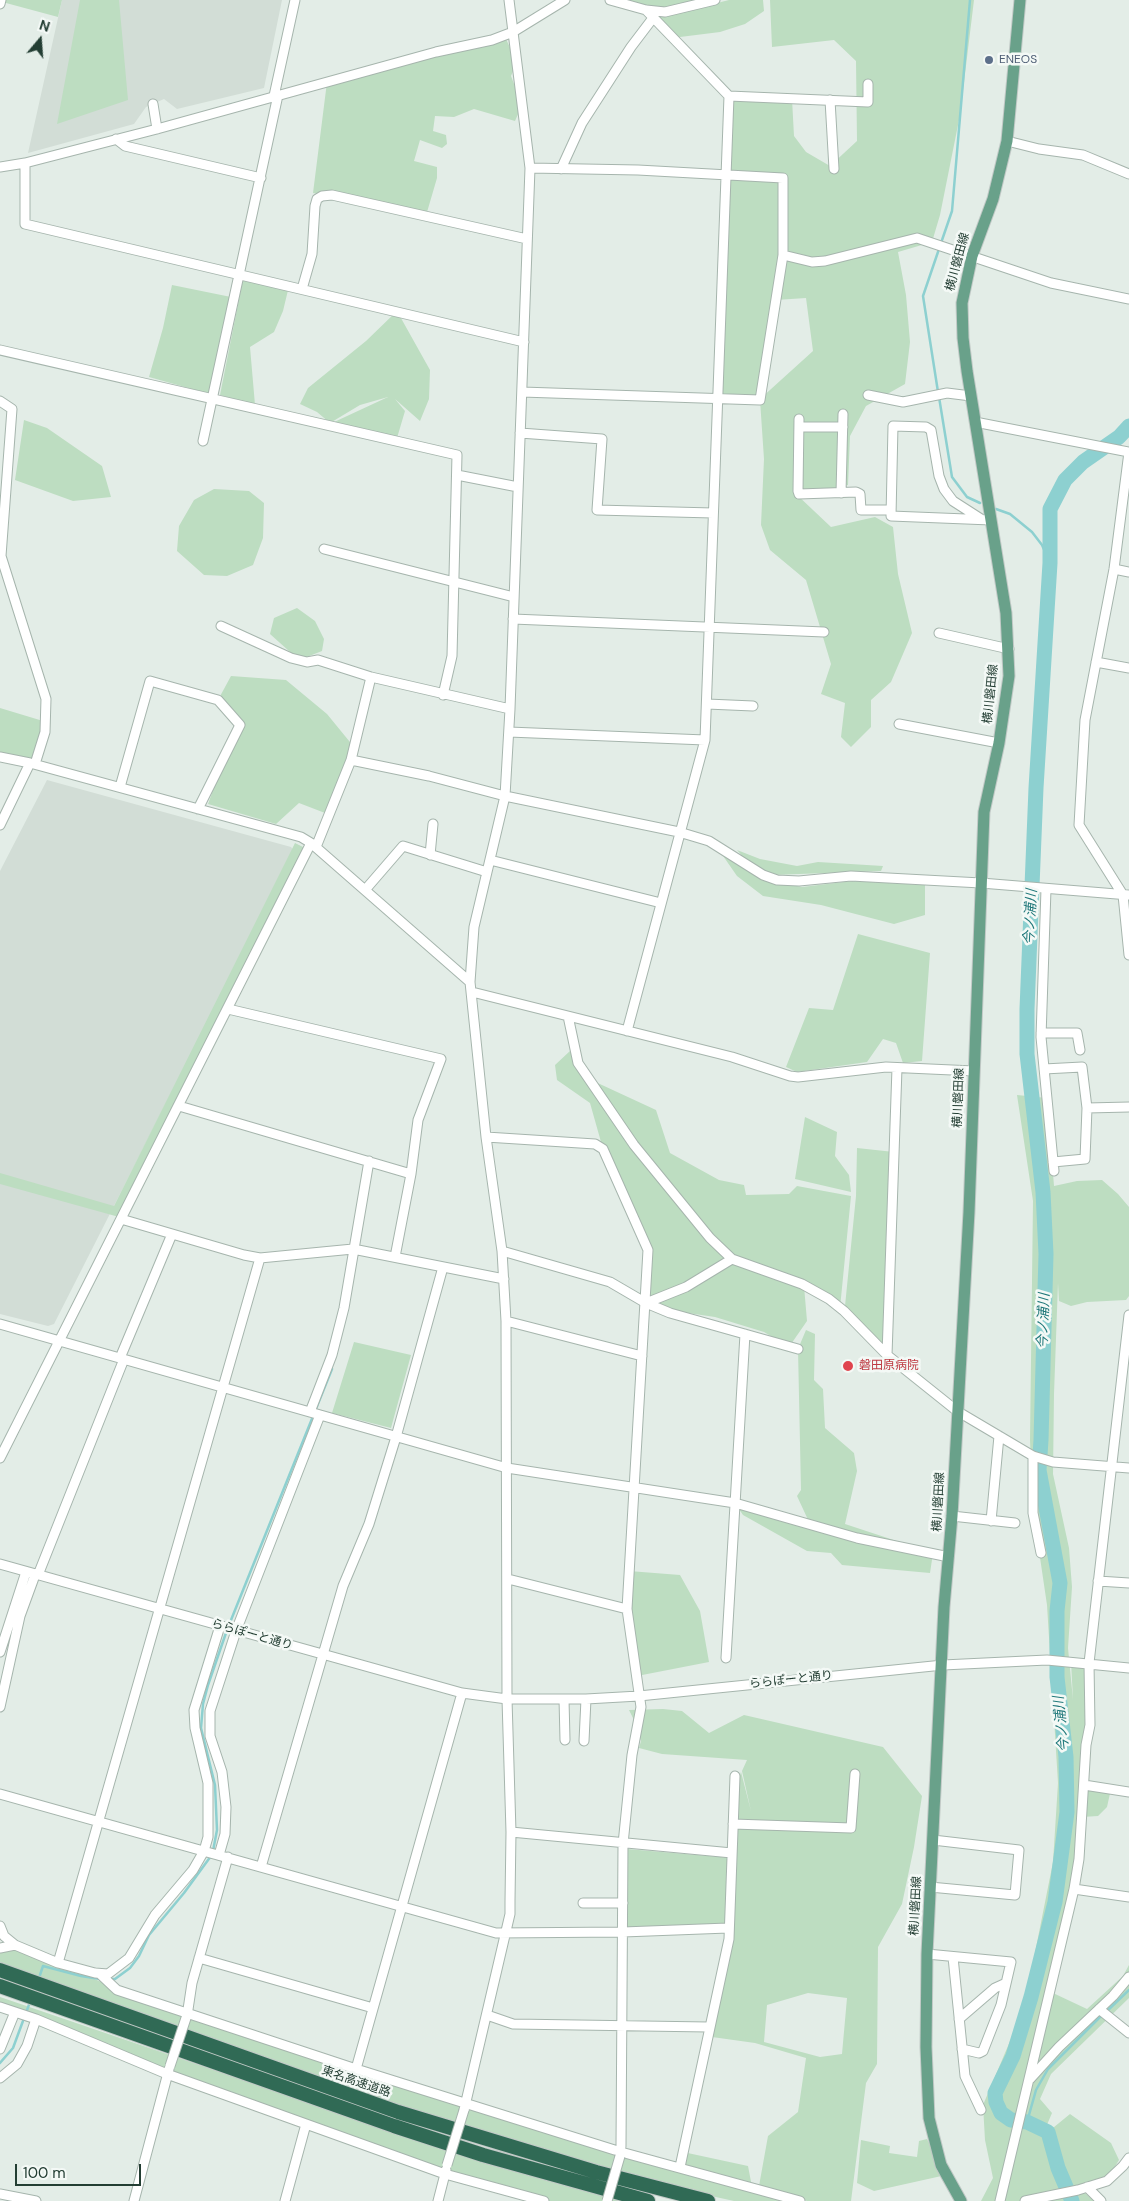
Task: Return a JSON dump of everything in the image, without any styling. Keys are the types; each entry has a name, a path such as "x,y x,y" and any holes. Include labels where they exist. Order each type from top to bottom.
{"highway":[{"name":"東名高速道路","path":"0,1970 398,2112 578,2167 708,2201"},
{"path":"0,1986 394,2126 492,2157 648,2201"}],"main road":[{"name":"横川磐田線","path":"961,2201 941,2165 928,2118 926,2047 927,1954 944,1607 952,1516 969,1212 984,812 999,743 1008,685 1009,649 1006,613 986,519 963,338 962,303 972,256 993,199 1007,142 1020,0"}],"street":[{"path":"0,4 1,0"},
{"path":"203,441 214,399 262,178 295,0"},
{"path":"438,2201 465,2107 510,1914 511,1832 507,1699 506,1321 502,1251 486,1137 470,982 474,927 504,796 510,709 530,168 508,0"},
{"path":"0,167 25,163 157,129 436,52 492,40 513,32 566,0"},
{"path":"610,0 646,10 668,12 715,0"},
{"path":"646,10 729,96 868,102 868,84"},
{"path":"561,169 582,123 631,47 654,18"},
{"path":"627,1031 705,740 729,96"},
{"path":"830,100 834,169"},
{"path":"153,104 157,129"},
{"path":"116,139 125,146 262,178"},
{"path":"1007,142 1083,155 1129,174"},
{"path":"25,163 25,224 524,342"},
{"path":"522,392 760,400 783,255 783,178 638,170 530,168"},
{"path":"302,289 312,254 315,206 317,199 322,196 332,195 527,239"},
{"path":"783,255 812,262 825,261 917,238 1051,283 1129,299"},
{"path":"0,350 457,455 452,656 443,695"},
{"path":"868,395 903,402 946,393 971,396"},
{"path":"0,401 12,409 0,556 46,700 45,732 33,763 0,825"},
{"path":"841,493 843,414"},
{"path":"975,422 1129,452 1114,569 1085,720 1079,825 1126,895 1129,955"},
{"path":"843,427 799,423 799,494 856,492 860,494 861,510 891,510"},
{"path":"893,426 926,427 931,430 939,476 944,489 959,505 986,519 891,516 893,426"},
{"path":"520,433 602,439 597,510 713,513"},
{"path":"457,475 518,487"},
{"path":"324,549 514,597"},
{"path":"1114,569 1129,572"},
{"path":"513,620 709,626 824,632"},
{"path":"221,626 291,658 307,662 318,660 370,677 510,709"},
{"path":"940,633 1009,649"},
{"path":"1096,662 1129,668"},
{"path":"0,1458 313,845 351,760 370,677"},
{"path":"120,788 150,681 218,700 240,725 198,809"},
{"path":"706,704 752,706"},
{"path":"899,724 999,743"},
{"path":"509,732 705,740"},
{"path":"0,757 33,763 301,837 313,845 470,982"},
{"path":"351,760 429,776 504,796 679,832 709,841 763,875 777,880 800,881 851,876 981,883 1126,895"},
{"path":"430,855 433,824"},
{"path":"365,890 403,846 487,872"},
{"path":"490,860 661,903"},
{"path":"1044,1069 1082,1067 1087,1108 1085,1160 1053,1167 1044,1069 1041,1032 1045,889"},
{"path":"472,992 732,1057 790,1076 798,1077 886,1068 974,1070"},
{"path":"228,1009 441,1059 418,1120 411,1174 395,1257"},
{"path":"568,1016 578,1063 634,1145 710,1238 732,1259 802,1284 829,1299 844,1311 887,1354 957,1411 1032,1456 1054,1462 1129,1468"},
{"path":"1041,1032 1078,1033 1080,1050"},
{"path":"887,1354 898,1068"},
{"path":"179,1106 411,1174"},
{"path":"1087,1108 1129,1107"},
{"path":"486,1137 595,1144 603,1149 648,1250 627,1608 641,1707 632,1755 623,1844 620,2154 607,2201"},
{"path":"310,1412 332,1355 344,1308 369,1162"},
{"path":"121,1219 260,1258 353,1249 504,1278"},
{"path":"0,1707 20,1616 172,1234"},
{"path":"502,1251 610,1282 646,1303 670,1313 798,1349"},
{"path":"58,1963 84,1866 260,1258"},
{"path":"646,1303 686,1287 732,1259"},
{"path":"262,1867 343,1586 369,1524 396,1436 443,1266"},
{"path":"1000,2201 1074,1889 1079,1859 1086,1745 1090,1725 1089,1663 1127,1355 1129,1315"},
{"path":"506,1321 642,1356"},
{"path":"0,1324 507,1468 633,1489 735,1503 857,1538 949,1557"},
{"path":"726,1658 745,1334"},
{"path":"134,2201 169,2070 187,2015 188,1997 224,1856 226,1807 222,1772 210,1736 210,1711 236,1631 320,1415"},
{"path":"991,1521 999,1436"},
{"path":"1032,1456 1033,1513 1041,1552"},
{"path":"952,1516 1016,1524"},
{"name":"ららぽーと通り","path":"0,1564 462,1693 507,1699 586,1699 640,1696 942,1665 1046,1660 1129,1668"},
{"path":"0,1652 26,1572"},
{"path":"508,1579 627,1608"},
{"path":"1098,1581 1129,1583"},
{"path":"0,1926 4,1936 15,1946 58,1963 100,1974 110,1973 129,1958 154,1915 193,1870 204,1851 208,1837 208,1783 195,1728 194,1710 220,1626"},
{"path":"356,2069 462,1693"},
{"path":"564,1699 564,1740"},
{"path":"584,1741 586,1699"},
{"path":"733,1824 851,1828 855,1774"},
{"path":"680,2167 708,2026 729,1938 735,1776"},
{"path":"1084,1785 1129,1792"},
{"path":"0,1794 496,1933 623,1932 728,1928"},
{"path":"511,1832 732,1853"},
{"path":"930,1887 1015,1895 1019,1850 933,1840"},
{"path":"1074,1889 1129,1897"},
{"path":"583,1903 623,1903"},
{"path":"0,1948 15,1946"},
{"path":"927,1954 1011,1962 1001,2005 983,2050 979,2052 962,2049"},
{"path":"953,1957 965,2076 981,2110"},
{"path":"199,1958 373,2008"},
{"path":"100,1974 116,1990 465,2107 620,2154 680,2167 800,2201"},
{"path":"1030,2079 1042,2063 1129,1978"},
{"path":"959,2019 995,1988 1006,1983"},
{"path":"0,2007 36,2019 306,2124 544,2201"},
{"path":"1099,2009 1129,2033"},
{"path":"0,2049 15,2012"},
{"path":"487,2015 513,2024 708,2026"},
{"path":"0,2078 16,2064 24,2052 36,2019"},
{"path":"285,2201 306,2124"},
{"path":"1025,2201 1082,2189 1107,2181 1124,2166 1129,2158"},
{"path":"1082,2189 1101,2201"},
{"path":"0,2194 36,2201"}],"shaded area":[{"path":"62,0 282,0 264,88 177,109 164,99 146,107 134,124 28,153"},
{"path":"47,780 291,847 294,851 54,1324 48,1326 0,1314 0,871"}],"green space":[{"path":"6,0 62,0 58,17 6,3"},
{"path":"80,0 119,0 128,100 57,124"},
{"path":"619,0 714,0 668,11"},
{"path":"729,0 763,0 764,11 745,24 720,32 672,38 658,18"},
{"path":"770,0 974,0 960,115 940,215 932,242 898,252 906,295 910,342 905,384 866,406 850,436 848,485 819,494 795,493 831,527 875,517 893,527 898,574 912,633 891,682 871,700 871,727 851,747 841,737 845,703 821,694 831,664 806,580 770,550 761,525 764,459 760,400 718,400 729,96 792,99 794,136 806,152 830,166 857,141 856,61 834,40 772,47","holes":["806,298 813,351 760,399 776,300"]},
{"path":"504,35 517,62 511,76 522,105 515,121 474,109 454,117 435,116 433,131 446,135 447,144 442,148 420,140 414,161 437,167 437,178 425,219 406,211 313,193 327,82 404,61 484,47"},
{"path":"243,279 289,286 283,311 274,332 250,347 255,405 220,395"},
{"path":"172,285 231,297 210,394 149,377 163,328"},
{"path":"397,311 430,370 429,399 420,421 395,399 405,411 397,438 332,423 388,397 360,405 330,423 317,412 300,404 308,388 366,341"},
{"path":"24,420 47,428 102,466 111,497 73,501 15,480"},
{"path":"214,489 249,491 264,503 263,538 253,565 227,576 204,575 177,551 179,526 194,500"},
{"path":"297,608 315,621 324,639 322,651 299,660 270,634 274,618"},
{"path":"231,676 286,680 327,714 354,747 340,786 325,813 299,803 276,824 208,804 228,749 240,725 218,700"},
{"path":"0,708 43,721 44,736 33,760 0,752"},
{"path":"295,843 309,850 119,1217 0,1184 0,1173 114,1206"},
{"path":"737,850 760,859 797,866 818,862 883,866 881,871 772,875 743,857"},
{"path":"721,853 765,879 802,887 852,881 925,885 925,915 894,924 821,905 763,896 737,876"},
{"path":"858,934 930,953 922,1061 903,1063 896,1043 883,1039 867,1062 797,1072 786,1067 809,1008 833,1010"},
{"path":"570,1051 589,1079 656,1110 670,1153 719,1180 744,1185 746,1195 789,1194 797,1186 851,1196 840,1308 804,1286 807,1321 789,1347 764,1332 715,1317 640,1306 648,1250 603,1149 590,1103 557,1080 555,1065"},
{"path":"1017,1095 1047,1098 1054,1186 1077,1181 1102,1180 1129,1207 1129,1296 1126,1300 1087,1302 1071,1306 1059,1301 1058,1283 1054,1394 1053,1474 1069,1548 1072,1587 1068,1648 1073,1700 1071,1661 1089,1663 1084,1785 1111,1789 1107,1807 1098,1816 1082,1817 1053,1993 1087,2009 1123,1976 1129,1965 1129,1998 1051,2074 1040,2099 1052,2113 1046,2127 1048,2132 1070,2114 1111,2143 1119,2160 1107,2179 1080,2186 1066,2186 1071,2197 1085,2193 1094,2201 981,2201 993,2178 985,2140 983,2105 1024,2008 1053,1862 1058,1783 1047,1605 1033,1510 1030,1440 1033,1201"},
{"path":"805,1117 837,1132 835,1156 849,1175 851,1192 795,1179"},
{"path":"857,1148 894,1152 887,1355 845,1306 856,1196"},
{"path":"806,1330 815,1334 814,1380 823,1389 825,1428 854,1453 857,1471 845,1524 933,1553 930,1573 842,1565 831,1553 807,1551 743,1515 735,1503 810,1524 797,1496 801,1490 798,1349"},
{"path":"354,1342 411,1355 391,1428 332,1413"},
{"path":"629,1571 680,1575 700,1611 709,1662 637,1676"},
{"path":"663,1709 682,1711 709,1733 744,1715 883,1747 922,1796 902,1904 878,1947 877,2064 866,2083 851,2201 807,2201 759,2186 768,2136 798,2112 806,2058 755,2043 712,2037 728,1928 627,1928 627,1849 732,1858 734,1796 741,1772 751,1811 742,1771 747,1760 662,1754 639,1748 641,1741 629,1710","holes":["808,1993 847,1998 842,2054 820,2057 764,2042 767,2005"]},
{"path":"15,1945 147,2003 679,2167 683,2152 748,2166 752,2187 797,2201 734,2201 684,2190 537,2149 416,2112 0,1967 0,1948"},
{"path":"0,1997 372,2124 654,2201 549,2201 414,2163 0,2012"},
{"path":"927,2139 946,2175 874,2191 857,2183 861,2140 890,2146 889,2153 917,2157 919,2141"}],"waterway":[{"path":"941,243 952,211 970,0"},
{"path":"938,392 923,296 939,249"},
{"path":"939,397 952,477 967,497 980,503"},
{"name":"今ノ浦川","path":"1072,2201 1058,2168 1048,2132 1027,2122 1011,2120 1001,2113 996,2102 995,2093 1013,2056 1031,1997 1055,1902 1067,1812 1066,1757 1057,1677 1057,1611 1060,1583 1039,1470 1046,1254 1043,1192 1027,1054 1027,1009 1036,788 1050,563 1050,509 1065,480 1083,462 1119,437 1129,426"},
{"path":"996,509 1010,514 1032,532 1042,545 1050,563"},
{"path":"229,1625 332,1369"},
{"path":"213,1851 217,1830 215,1785 201,1728 203,1704 208,1685 227,1630"},
{"path":"111,1979 115,1979 130,1968 139,1956 149,1935 184,1893 211,1856"},
{"path":"39,1978 43,1966 100,1979"},
{"path":"1106,2012 1129,1990"},
{"path":"0,2063 13,2048 30,2002"},
{"path":"1027,2122 1036,2090 1048,2069 1102,2015"}],"place":[{"name":"ENEOS","path":"989,60"},
{"name":"磐田原病院","path":"848,1366"}]}
